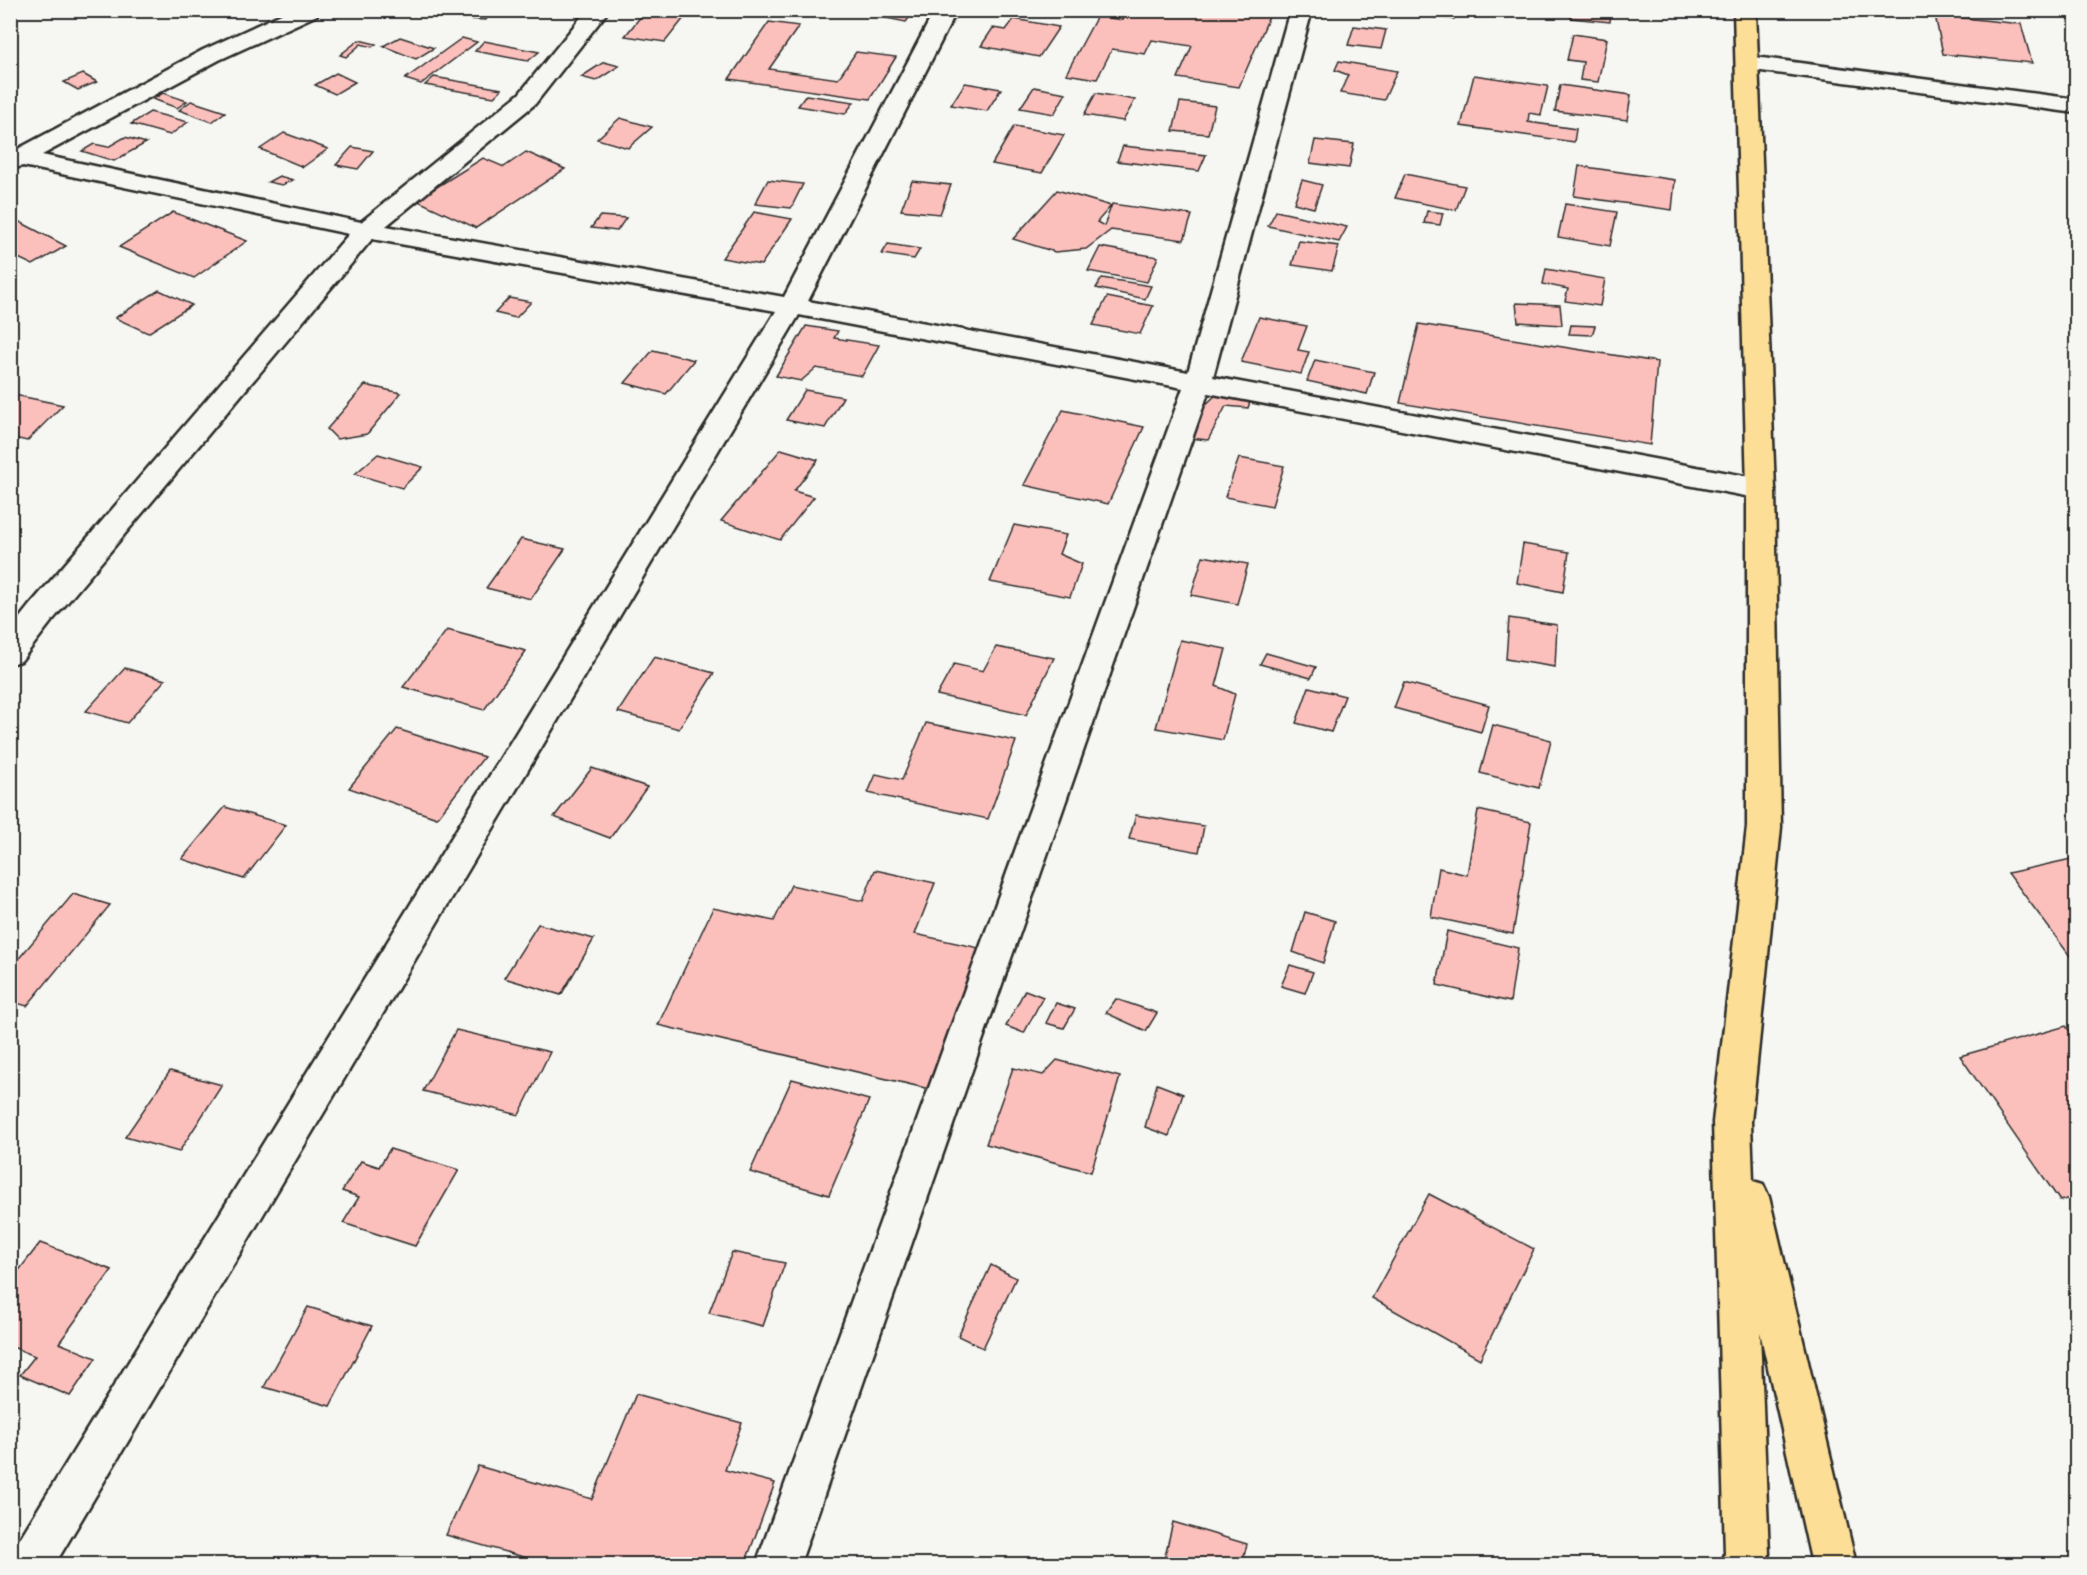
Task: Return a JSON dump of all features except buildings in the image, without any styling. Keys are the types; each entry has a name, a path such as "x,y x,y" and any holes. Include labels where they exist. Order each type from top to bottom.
{"main road":[{"path":"1743,1564 1748,1554 1732,1122 1764,827 1761,489 1745,10"},
{"path":"1732,1122 1834,1564"}],"street":[{"path":"12,159 210,55 309,10"},
{"path":"10,653 40,614 366,230 527,99 599,10"},
{"path":"30,1564 792,306 946,10"},
{"path":"778,1564 1198,383 1301,10"},
{"path":"1747,63 2076,106"},
{"path":"12,159 366,230 792,306 1761,489"}]}
